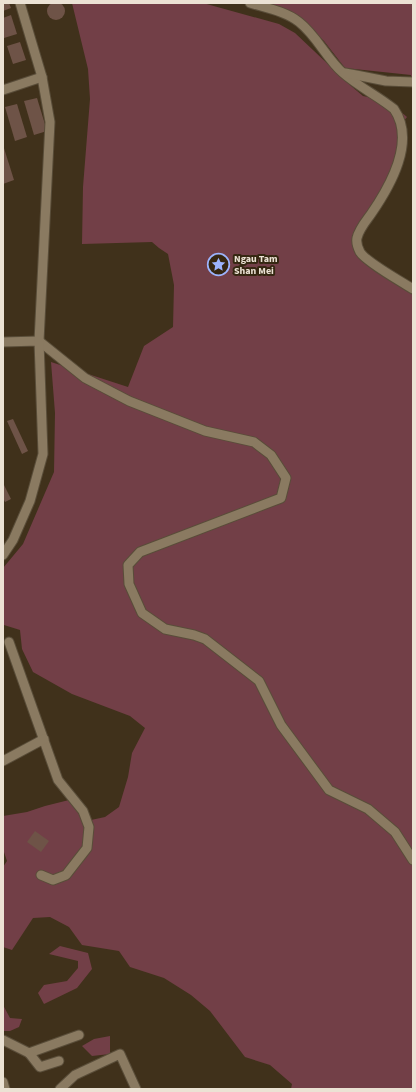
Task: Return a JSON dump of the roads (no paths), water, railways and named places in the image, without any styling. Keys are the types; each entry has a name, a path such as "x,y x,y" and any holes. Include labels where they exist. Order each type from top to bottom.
{"street":[{"path":"3,555 13,540 30,501 43,454 38,342 50,122 42,77 20,3"},
{"path":"250,3 290,16 299,22 343,73 394,109 407,126 409,135 408,145 402,165 394,181 360,230 357,240 358,248 363,257 413,289"},
{"path":"343,73 356,74 386,81 413,82"},
{"path":"3,90 42,77"},
{"path":"3,342 38,342 85,378 129,401 205,431 254,442 271,455 286,478 281,498 140,552 128,565 129,584 142,613 165,629 194,635 205,639 258,681 281,725 329,790 368,809 395,832 413,860"},
{"path":"9,642 58,780 83,811 89,827 87,848 66,875 53,880 41,876"},
{"path":"3,761 44,739"},
{"path":"29,1053 79,1034"},
{"path":"3,1040 29,1053 40,1067 59,1061"},
{"path":"60,1089 75,1075 120,1054 136,1089"},
{"path":"3,1082 5,1089"}],"place":[{"name":"Ngau Tam Shan Mei","path":"218,265"}]}
